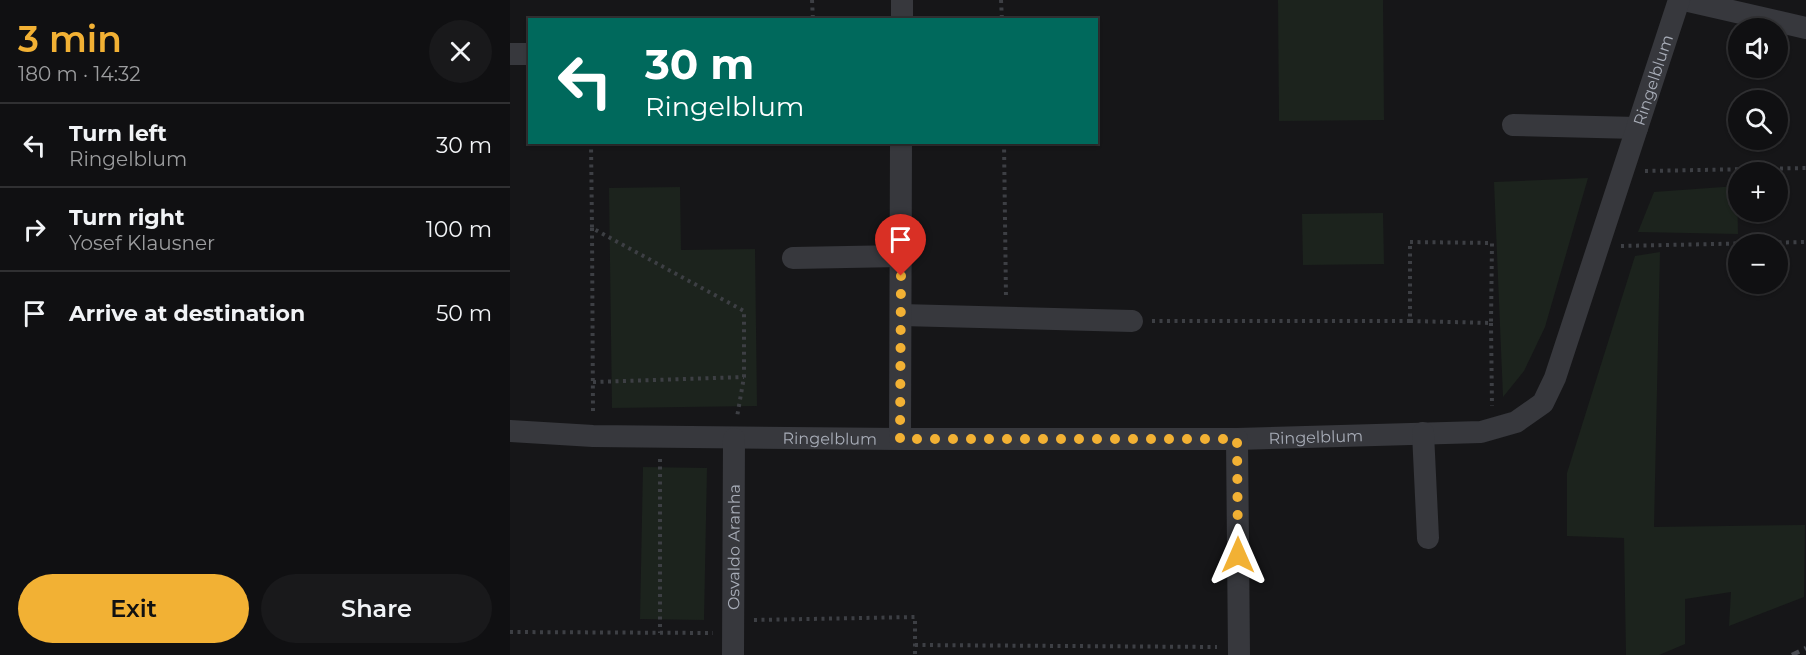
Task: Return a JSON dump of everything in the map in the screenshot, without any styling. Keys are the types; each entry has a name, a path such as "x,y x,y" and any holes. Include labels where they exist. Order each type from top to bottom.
{"street":[{"path":"902,0 902,18"},
{"name":"Ringelblum","path":"510,431 593,436 734,439 1237,439 1481,432 1516,422 1544,404 1555,378 1679,0"},
{"path":"1684,0 1806,27"},
{"path":"510,54 528,54"},
{"path":"1513,124 1637,128"},
{"path":"900,439 902,144"},
{"path":"793,258 901,256"},
{"path":"901,315 1132,321"},
{"path":"1423,433 1428,537"},
{"name":"Osvaldo Aranha","path":"733,636 734,439"},
{"path":"1237,439 1239,651"}],"path":[{"path":"812,0 813,18"},
{"path":"1001,0 1002,18"},
{"path":"591,144 593,436"},
{"path":"1004,144 1006,317"},
{"path":"1623,172 1806,168"},
{"path":"592,228 744,311 744,377 734,439"},
{"path":"1410,321 1410,242 1492,243 1492,429"},
{"path":"1598,247 1806,242"},
{"path":"1132,321 1491,322"},
{"path":"593,382 744,377"},
{"path":"660,437 660,633"},
{"path":"510,632 733,636 915,617 915,655"},
{"path":"915,645 1239,651"}],"shaded area":[{"path":"1278,0 1383,0 1384,120 1279,121"},
{"path":"1588,178 1545,327 1524,371 1503,397 1494,182"},
{"path":"680,187 681,250 755,249 757,406 612,408 609,188"},
{"path":"1728,187 1728,222 1738,222 1738,234 1638,232 1654,192"},
{"path":"1383,213 1384,264 1303,265 1302,214"},
{"path":"1660,252 1654,527 1805,525 1804,597 1729,626 1731,592 1685,599 1685,644 1659,655 1626,655 1624,538 1567,536 1567,473 1635,256"},
{"path":"643,467 707,468 704,620 640,619"}],"railway":[{"path":"1792,655 1806,648"}],"route":[{"path":"901,276 900,439 1237,439 1238,555"}]}
